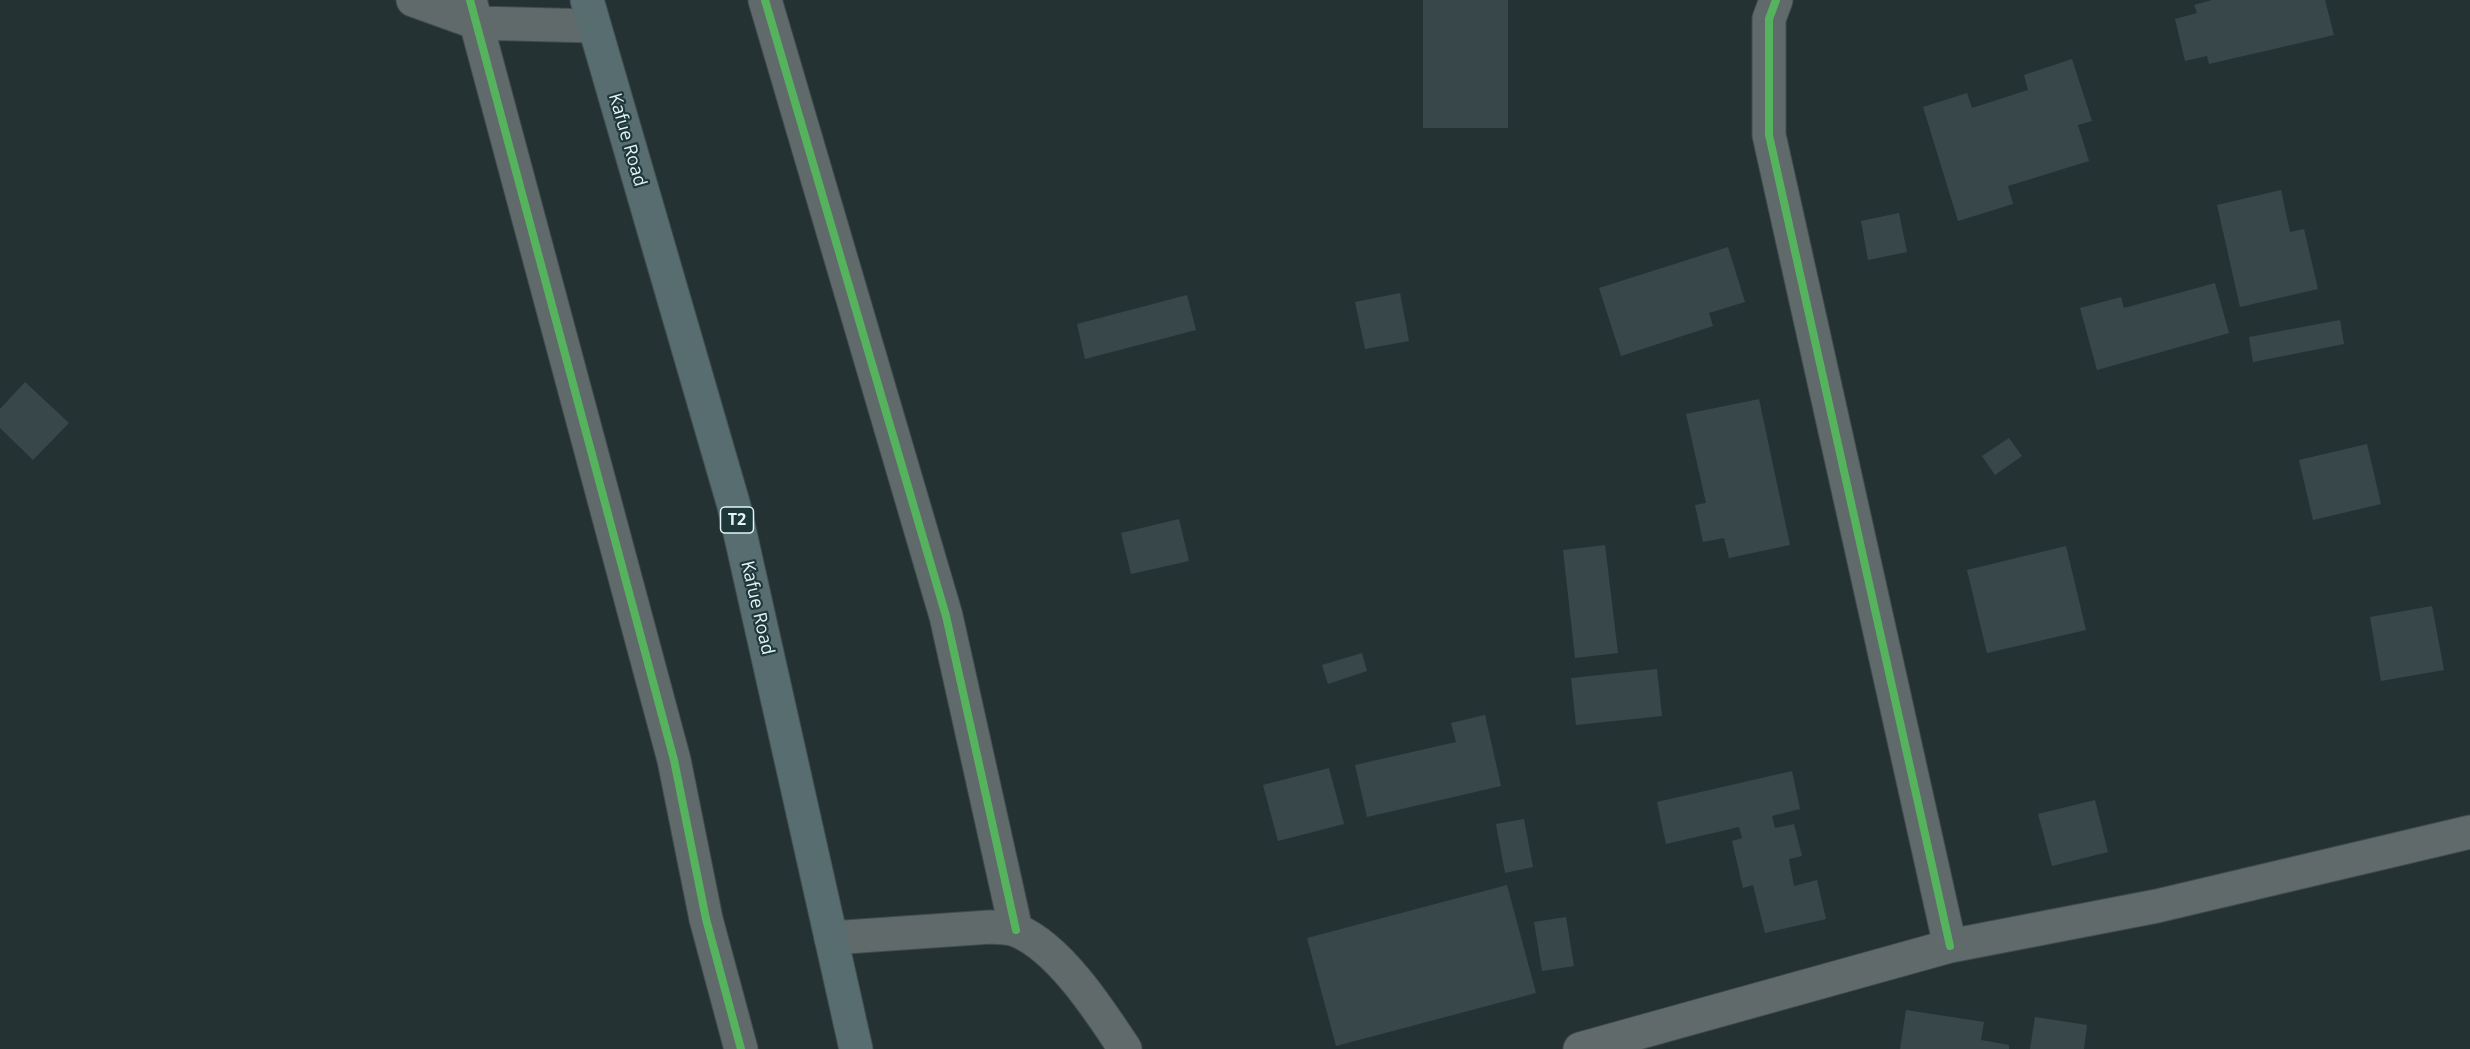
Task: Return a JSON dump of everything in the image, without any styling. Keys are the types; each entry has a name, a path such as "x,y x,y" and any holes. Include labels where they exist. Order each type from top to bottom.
{"highway":[{"name":"Kafue Road","path":"590,13 734,506 856,1049"}],"street":[{"path":"413,0 474,11 590,13"},
{"path":"765,0 946,616 1016,930"},
{"path":"1776,0 1769,19 1769,135 1950,946"},
{"path":"474,11 674,760 706,919 741,1049"},
{"path":"1580,1049 1950,946 2157,906 2470,832"},
{"path":"831,938 990,927 1016,930 1038,942 1087,992 1125,1049"}],"building":[{"path":"1423,0 1508,0 1508,128 1423,128"},
{"path":"2212,0 2325,0 2334,35 2209,64 2207,56 2185,61 2175,19 2197,13 2194,5"},
{"path":"2072,59 2092,121 2078,125 2089,161 2008,186 2013,204 1958,221 1923,107 1967,93 1972,108 2028,90 2024,75"},
{"path":"2281,190 2290,232 2304,229 2318,289 2240,307 2217,205"},
{"path":"1899,213 1907,252 1868,260 1861,221"},
{"path":"1728,247 1745,302 1709,313 1713,326 1621,356 1599,288"},
{"path":"2215,283 2229,333 2097,370 2080,308 2121,297 2124,308"},
{"path":"1400,293 1409,341 1365,349 1355,302"},
{"path":"1187,295 1196,330 1085,359 1077,324"},
{"path":"2340,320 2344,344 2253,362 2249,337"},
{"path":"25,382 69,423 33,460 0,428 0,409"},
{"path":"1759,399 1790,545 1729,558 1724,538 1703,542 1695,505 1706,503 1686,414"},
{"path":"2009,438 2022,456 1995,475 1982,456"},
{"path":"2367,444 2381,504 2313,520 2299,460"},
{"path":"1179,519 1189,561 1131,574 1121,533"},
{"path":"1605,545 1618,653 1575,658 1563,550"},
{"path":"2066,546 2086,630 1987,653 1967,570"},
{"path":"2432,606 2444,670 2381,681 2370,617"},
{"path":"1362,653 1367,671 1328,684 1322,665"},
{"path":"1657,669 1662,716 1576,725 1571,678"},
{"path":"1485,715 1501,786 1367,817 1355,765 1456,742 1451,723"},
{"path":"1329,768 1344,824 1278,841 1263,785"},
{"path":"1792,771 1800,809 1772,816 1775,828 1794,824 1802,856 1789,859 1794,886 1817,880 1826,919 1765,933 1753,885 1743,888 1732,841 1742,838 1739,827 1666,844 1657,802"},
{"path":"2095,800 2108,852 2052,866 2038,814"},
{"path":"1524,819 1533,867 1505,873 1496,824"},
{"path":"1507,885 1536,993 1336,1046 1307,938"},
{"path":"1566,917 1574,966 1542,971 1534,922"},
{"path":"1906,1010 1984,1022 1981,1040 2009,1045 2009,1049 1900,1049"},
{"path":"2035,1017 2087,1025 2084,1049 2030,1049"}],"cycle path":[{"path":"470,0 674,760 706,919 741,1049"},
{"path":"765,0 946,616 1016,930"},
{"path":"1776,0 1769,19 1769,135 1950,946"}]}
